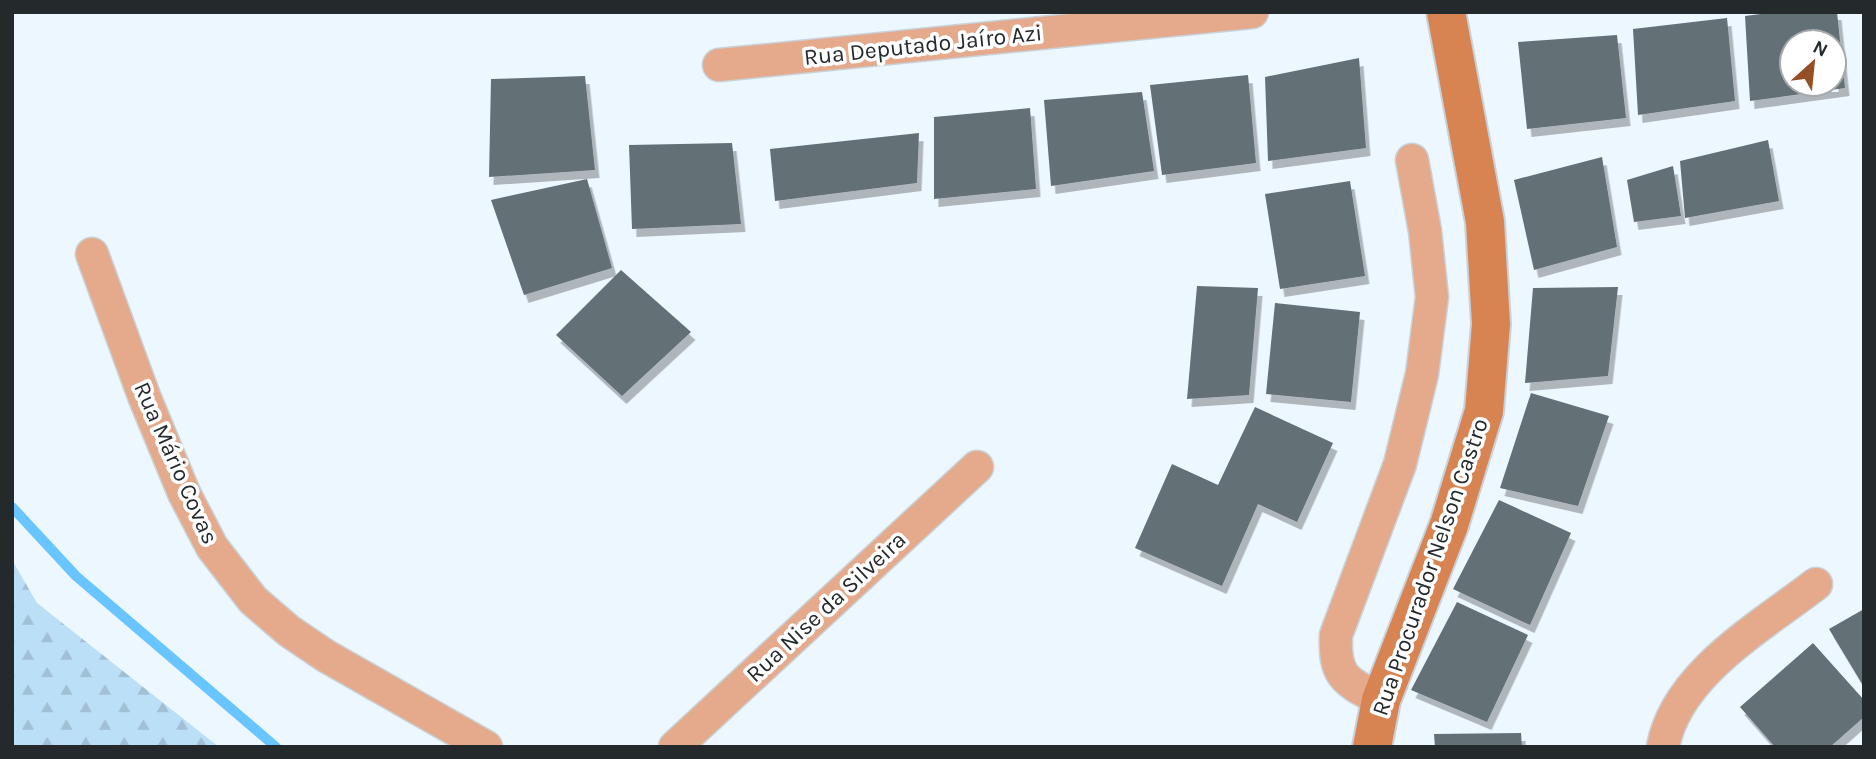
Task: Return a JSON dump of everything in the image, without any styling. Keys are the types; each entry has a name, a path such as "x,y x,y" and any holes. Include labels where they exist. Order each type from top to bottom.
{"main road":[{"name":"Rua Procurador Nelson Castro","path":"1372,747 1381,700 1449,525 1484,411 1490,324 1485,222 1446,12"}],"street":[{"name":"Rua Deputado Jaíro Azi","path":"719,65 1252,12"},
{"path":"1381,700 1354,685 1340,673 1335,657 1336,635 1399,464 1422,373 1432,297 1425,231 1412,160"},
{"name":"Rua Mário Covas","path":"92,254 144,396 184,493 212,547 253,600 289,631 326,656 486,747"},
{"name":"Rua Nise da Silveira","path":"675,747 977,467"},
{"path":"1663,747 1665,736 1686,694 1713,663 1816,584"}],"green space":[{"path":"12,560 37,603 219,747 12,747"}],"building":[{"path":"1776,12 1837,12 1839,28 1778,28 1778,97 1750,101 1745,16"},
{"path":"1727,18 1735,101 1638,115 1633,29"},
{"path":"1617,35 1626,118 1527,129 1518,42"},
{"path":"1359,58 1366,148 1268,161 1265,77"},
{"path":"1248,75 1256,163 1162,175 1150,85"},
{"path":"585,76 595,170 489,177 491,79"},
{"path":"1142,92 1154,171 1051,186 1044,100"},
{"path":"1030,108 1036,189 934,199 934,117"},
{"path":"919,133 917,183 775,201 770,149"},
{"path":"1768,140 1779,201 1685,218 1680,161"},
{"path":"732,143 741,224 632,229 629,145"},
{"path":"1602,157 1617,247 1534,270 1514,180"},
{"path":"1673,166 1681,216 1634,222 1627,180"},
{"path":"587,179 612,268 524,295 491,200"},
{"path":"1350,181 1365,276 1280,289 1265,194"},
{"path":"621,270 691,332 622,396 556,335"},
{"path":"1197,286 1258,288 1249,395 1187,399"},
{"path":"1618,287 1608,376 1525,383 1533,288"},
{"path":"1275,303 1360,312 1351,402 1266,394"},
{"path":"1531,393 1609,416 1578,506 1500,488"},
{"path":"1255,407 1333,443 1297,522 1258,504 1222,586 1135,548 1172,464 1218,485"},
{"path":"1499,500 1571,533 1530,625 1453,589"},
{"path":"1457,602 1528,635 1487,722 1411,690"},
{"path":"1864,609 1864,687 1829,629"},
{"path":"1813,643 1864,700 1864,717 1830,747 1775,747 1740,707"},
{"path":"1521,733 1522,747 1435,747 1434,734"}],"waterway":[{"path":"12,507 76,576 276,747"}]}
